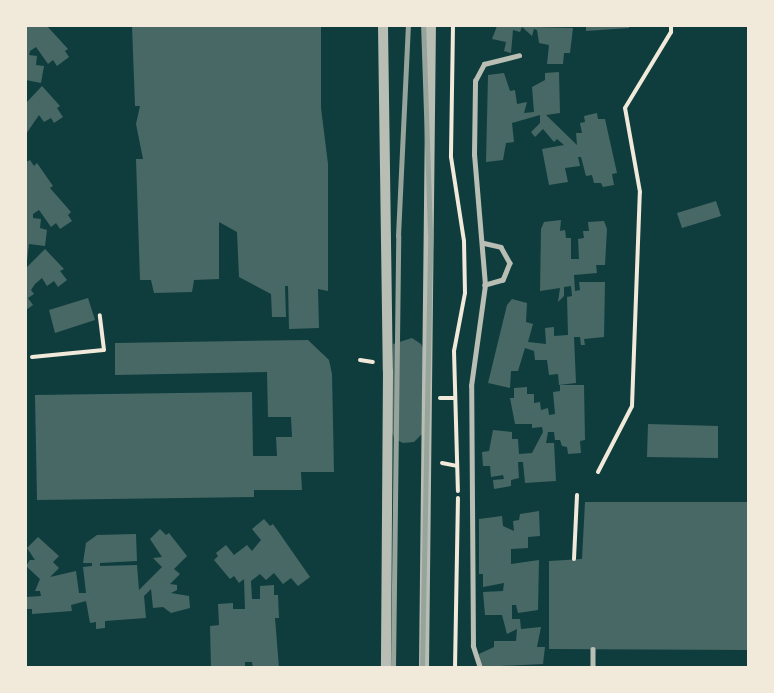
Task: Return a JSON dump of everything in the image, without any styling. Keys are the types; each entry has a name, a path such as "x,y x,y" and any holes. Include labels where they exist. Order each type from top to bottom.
{"street":[{"path":"381,26 388,371 386,668"},
{"path":"424,668 431,26"}],"lane":[{"path":"480,668 472,646 471,386 485,285 484,243 474,155 475,81 484,64 519,56"},
{"path":"484,243 501,247 510,263 503,280 485,285"},
{"path":"592,649 593,668"}],"path":[{"path":"453,26 451,157 466,251 465,293 454,351 457,466 455,668"},
{"path":"598,472 632,406 640,192 626,108 671,32 671,26"},
{"path":"32,357 104,350 100,315"},
{"path":"360,360 373,361"},
{"path":"442,466 457,466"},
{"path":"574,560 577,495"}],"building":[{"path":"26,26 47,26 68,49 65,51 69,57 57,66 53,60 48,64 36,47 30,51 29,55 37,56 36,65 44,66 41,83 26,80"},
{"path":"132,26 321,26 321,108 328,164 328,291 318,289 319,328 289,329 288,286 285,286 286,317 272,317 271,294 239,277 237,232 219,222 219,279 194,280 192,292 154,293 151,280 140,280 136,159 143,159 136,124 140,106 135,106"},
{"path":"497,26 573,28 570,53 564,53 563,64 547,64 549,45 539,43 537,30 534,29 532,36 522,27 520,32 513,30 511,53 504,51 506,42 492,39"},
{"path":"586,26 629,26 629,28 586,31"},
{"path":"559,72 560,113 546,115 577,145 576,133 582,133 580,123 585,122 584,116 597,113 598,119 605,119 617,173 612,174 614,185 603,187 601,183 594,183 592,175 586,176 581,157 578,157 580,166 565,168 568,182 549,185 542,149 564,145 557,139 554,142 543,129 535,137 531,132 540,123 540,115 512,123 514,142 506,143 503,160 486,162 488,75 504,73 510,91 515,90 517,104 527,102 524,113 534,112 532,87 545,80 545,73"},
{"path":"42,86 60,106 57,108 63,117 54,123 51,118 44,122 39,115 26,134 26,103"},
{"path":"30,160 34,166 37,163 53,186 50,188 71,212 68,215 72,221 60,229 56,223 51,227 39,210 33,214 33,218 41,219 40,228 47,230 45,246 29,244 27,261 26,162"},
{"path":"716,201 721,216 682,228 677,213"},
{"path":"561,220 560,231 565,230 566,238 571,238 571,259 579,259 578,239 584,238 583,231 589,231 588,222 604,221 607,229 605,265 596,265 597,273 574,275 575,291 580,290 579,282 605,282 604,337 584,339 585,345 581,345 580,337 574,337 576,383 559,385 558,374 549,375 547,360 535,360 534,351 525,348 518,371 511,371 510,388 488,383 507,305 512,299 527,303 526,322 533,324 528,342 546,344 545,328 554,327 554,336 568,335 567,297 572,296 571,286 564,287 564,296 558,302 560,288 540,291 541,229 544,222"},
{"path":"45,249 64,269 60,271 67,280 58,287 54,281 47,286 42,278 31,290 34,294 28,298 33,305 26,310 26,268"},
{"path":"88,298 95,320 55,333 49,310"},
{"path":"412,338 421,344 426,355 422,434 414,442 403,443 395,439 389,427 393,344"},
{"path":"308,340 329,360 332,374 334,472 301,472 302,490 254,490 254,497 37,500 35,395 252,392 253,456 277,456 276,437 292,437 291,417 268,417 267,372 115,375 115,343"},
{"path":"560,385 584,385 585,440 580,441 581,453 568,454 567,447 562,446 560,440 555,440 554,432 548,432 546,443 554,443 556,481 525,483 523,462 518,462 519,478 511,480 511,486 494,489 493,480 504,479 503,475 491,477 490,466 483,466 482,452 489,451 493,430 512,432 512,439 518,439 519,454 532,453 543,432 542,427 532,428 532,424 515,424 510,398 514,398 514,388 527,387 527,394 534,394 534,403 540,402 541,410 548,408 549,415 555,414 553,392 560,391"},
{"path":"648,424 718,426 718,458 647,457"},
{"path":"585,502 748,502 748,650 549,649 549,561 582,559"},
{"path":"539,511 540,536 528,537 528,548 511,549 511,564 539,560 538,610 518,613 516,605 512,605 512,619 520,619 521,629 541,627 537,647 545,647 543,664 481,667 479,654 494,647 494,641 516,641 517,629 507,634 502,615 485,615 483,592 503,591 504,583 483,587 483,574 479,574 479,519 502,516 503,526 514,531 513,521 519,520 520,514"},
{"path":"264,519 270,526 273,524 310,577 298,586 291,578 283,584 274,573 266,580 260,574 251,581 252,599 260,599 260,586 274,585 274,595 278,595 279,618 275,618 279,668 253,668 252,662 245,662 245,668 211,668 210,626 219,625 218,604 233,603 233,609 245,609 244,579 239,583 234,576 230,579 214,560 218,556 216,553 226,545 234,555 247,545 252,551 261,540 252,529"},
{"path":"160,529 166,535 169,533 187,556 174,569 180,574 170,584 177,585 177,590 171,593 189,596 190,608 171,613 163,607 153,608 151,589 144,596 146,618 105,621 105,628 96,629 96,622 90,623 86,601 71,605 72,611 32,614 32,609 26,609 26,597 41,596 40,591 35,591 40,579 26,566 30,560 35,560 27,548 38,537 59,556 53,562 59,568 50,577 76,571 79,593 86,593 83,567 92,566 92,563 83,563 86,543 97,535 136,534 137,561 100,563 100,566 137,565 139,590 162,567 153,558 162,557 150,539"}],"railway":[{"path":"393,668 398,236 408,26"},
{"path":"422,668 430,233 423,26"}]}
